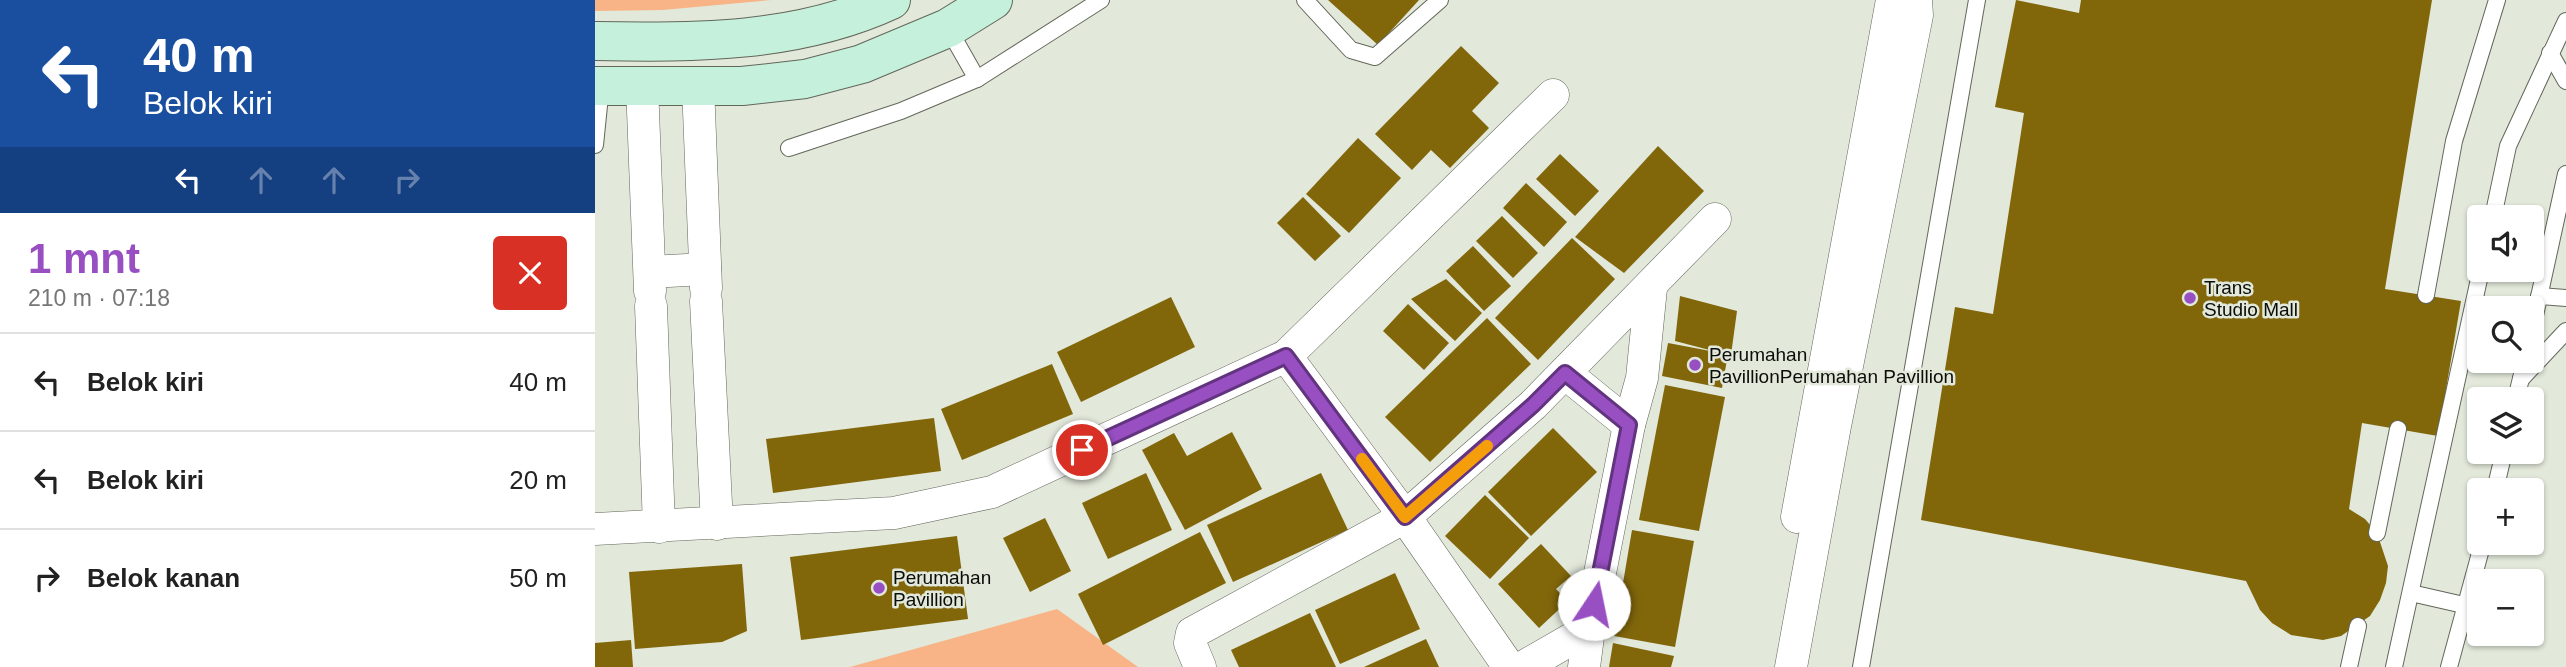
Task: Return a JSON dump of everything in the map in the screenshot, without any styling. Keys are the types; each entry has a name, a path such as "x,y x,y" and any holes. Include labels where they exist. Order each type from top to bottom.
{"main road":[{"path":"595,40 682,42 768,34 828,24 891,0"},
{"path":"598,86 742,86 805,79 862,64 948,28 993,0"}],"street":[{"path":"1772,667 1812,421 1892,0"},
{"path":"1791,667 1835,426 1917,15 1916,0"},
{"path":"642,85 659,527"},
{"path":"698,85 717,524"},
{"path":"595,529 894,513 992,492 1286,356 1553,95"},
{"path":"1200,667 1190,643 1192,633 1203,624 1405,517 1533,405 1651,288 1715,219"},
{"path":"650,290 705,286"},
{"path":"1584,667 1629,425 1641,377 1651,288"},
{"path":"1286,356 1405,517 1509,667"},
{"path":"1565,373 1629,425"},
{"path":"1523,667 1589,629"}],"lane":[{"path":"789,148 901,111 977,79 1101,0"},
{"path":"1305,0 1351,50 1375,57 1440,0"},
{"path":"1861,667 1977,0"},
{"path":"2425,295 2454,141 2497,0"},
{"path":"2496,205 2508,146 2566,21"},
{"path":"948,28 977,79"},
{"path":"2550,52 2566,81"},
{"path":"595,145 598,86"},
{"path":"2539,296 2566,174"},
{"path":"2394,667 2478,282"},
{"path":"2544,296 2566,298"},
{"path":"2521,379 2566,331"},
{"path":"2519,387 2522,373"},
{"path":"2377,533 2398,429"},
{"path":"2411,593 2467,606 2454,664"},
{"path":"2349,667 2358,626"}],"shaded area":[{"path":"595,0 771,0 663,10 595,11"},
{"path":"1057,609 1138,667 850,667"}],"building":[{"path":"1328,0 1419,0 1378,45"},
{"name":"Trans Studio Mall","path":"2016,0 2079,13 2081,0 2432,0 2385,289 2461,301 2438,436 2362,423 2349,509 2365,519 2377,533 2388,566 2380,600 2370,616 2341,636 2323,640 2291,635 2272,623 2260,610 2246,581 1921,520 1955,307 1993,314 2024,113 1995,107"},
{"path":"1461,46 1499,83 1472,111 1489,128 1450,168 1431,150 1412,170 1375,134"},
{"path":"1358,138 1401,178 1349,233 1306,194"},
{"path":"1658,146 1704,191 1624,273 1575,237"},
{"path":"1560,154 1599,191 1575,216 1536,179"},
{"path":"1526,183 1567,222 1544,247 1503,208"},
{"path":"1303,197 1341,236 1315,261 1277,223"},
{"path":"1502,216 1538,253 1513,278 1476,241"},
{"path":"1572,238 1615,279 1538,360 1495,318"},
{"path":"1473,246 1511,286 1484,311 1446,271"},
{"path":"1446,279 1482,313 1455,341 1411,299"},
{"path":"1680,296 1737,311 1731,355 1728,354 1722,388 1662,376 1668,343 1721,353 1675,341"},
{"path":"1171,297 1195,347 1081,402 1057,352"},
{"path":"1408,304 1449,343 1424,370 1383,331"},
{"path":"1487,318 1531,364 1430,462 1385,417"},
{"path":"1052,364 1073,414 962,460 941,409"},
{"path":"1665,385 1725,397 1699,531 1639,520"},
{"path":"934,418 941,471 773,493 766,439"},
{"path":"1553,428 1597,472 1531,536 1488,492"},
{"path":"1232,432 1262,489 1185,530 1142,450 1174,433 1187,456"},
{"path":"1146,473 1172,530 1108,559 1082,503"},
{"path":"1321,473 1348,530 1233,582 1207,525"},
{"path":"1485,495 1529,538 1490,579 1445,536"},
{"path":"1045,518 1071,571 1030,592 1003,538"},
{"path":"1632,530 1694,541 1675,647 1614,636"},
{"path":"1200,532 1226,583 1103,645 1078,594"},
{"name":"Perumahan Pavillion","path":"957,536 968,619 801,640 790,557"},
{"path":"1541,544 1571,576 1556,589 1568,601 1539,628 1498,584"},
{"path":"742,564 747,631 722,642 635,649 629,572"},
{"path":"1395,573 1420,629 1340,664 1315,610"},
{"path":"1310,613 1336,667 1239,667 1231,650"},
{"path":"1426,639 1439,667 1364,667"},
{"path":"631,640 633,667 595,667 595,643"},
{"path":"1613,643 1674,656 1671,667 1609,667"}],"slow traffic":[{"path":"1362,459 1405,517 1487,446"}],"place":[{"name":"Trans Studio Mall","path":"2190,298"},
{"name":"Perumahan PavillionPerumahan Pavillion","path":"1695,365"},
{"name":"Perumahan Pavillion","path":"879,588"}],"route":[{"path":"1082,450 1286,356 1405,517 1533,405 1565,373 1629,425 1594,604"}]}
